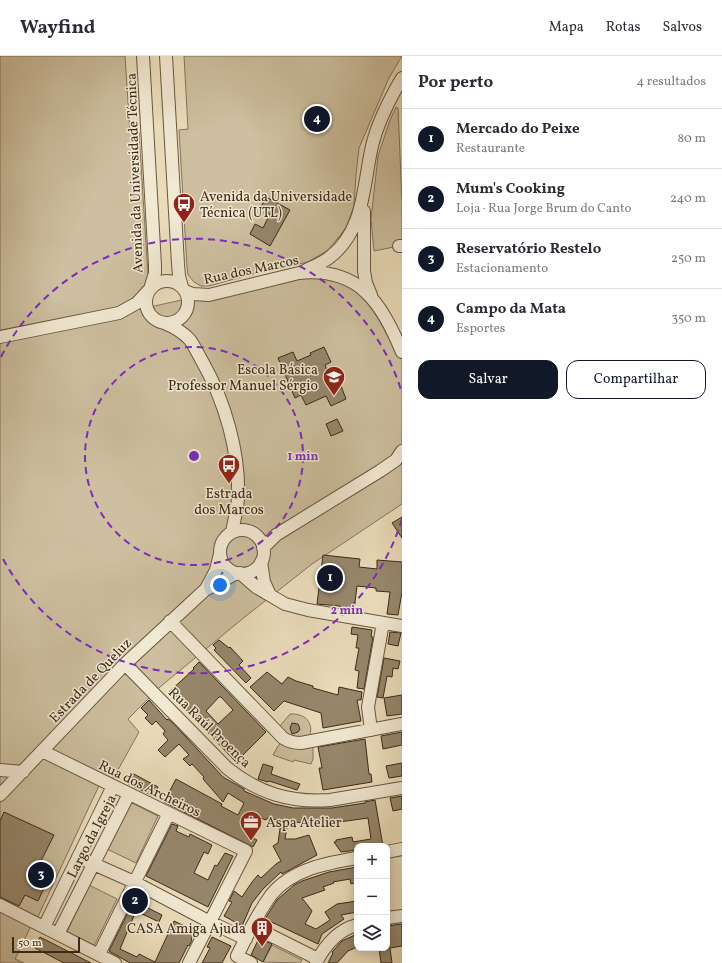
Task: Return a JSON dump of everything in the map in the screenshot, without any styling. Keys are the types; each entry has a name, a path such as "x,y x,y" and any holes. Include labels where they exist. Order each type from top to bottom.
{"street":[{"name":"Avenida da Universidade Técnica","path":"143,56 156,265 149,290"},
{"path":"164,324 177,321 183,316 188,304 188,298 179,276 166,56"},
{"path":"372,297 366,283 364,271 365,192 370,155 381,118 402,78"},
{"path":"299,273 330,257 344,243 356,223 365,192"},
{"name":"Rua dos Marcos","path":"184,289 193,294 209,295 299,273 314,272 340,276 361,288 372,297 398,333 402,352"},
{"path":"0,337 123,311 137,303 155,284 162,281 176,283 184,289"},
{"path":"149,290 146,297 146,308 152,318"},
{"path":"116,313 133,313 152,318 180,332 195,348 212,377 228,419 235,459 238,484 236,512 232,532"},
{"path":"263,548 276,535 396,460 402,451"},
{"path":"270,595 264,582 261,562 263,548 261,542 252,532 245,530 232,532 222,541 220,547 222,561 231,571 238,573 276,600 297,608 402,626"},
{"name":"Estrada de Queluz","path":"206,589 216,570 220,554"},
{"path":"238,573 252,571 261,562"},
{"name":"Estrada de Queluz","path":"0,795 125,664 170,621 206,589 238,573"},
{"path":"170,621 287,741 301,743 402,724"},
{"path":"371,730 368,707 382,623"},
{"name":"Rua Raúl Proença","path":"125,664 226,768 245,782 262,791 289,799 318,801 402,788"},
{"name":"Rua dos Archeiros","path":"42,751 246,851 210,922"},
{"path":"0,770 23,772"},
{"name":"Largo da Igreja","path":"44,927 113,786"},
{"name":"Largo da Igreja","path":"58,934 129,794"},
{"path":"98,954 169,813"},
{"path":"390,851 402,849"},
{"path":"78,857 134,882 246,939"},
{"path":"251,963 236,960 261,909 272,893 289,880 305,871 325,864 354,859"},
{"path":"0,905 115,963"},
{"path":"390,918 402,916"},
{"path":"190,963 210,922"},
{"path":"252,926 317,961 325,947 336,936 354,925"}],"shaded area":[{"path":"0,56 125,56 130,132 139,132 150,307 308,272 359,286 402,355 402,504 312,564 160,687 128,719 139,732 113,779 104,775 35,923 0,906"},
{"path":"184,56 402,56 389,78 359,148 354,206 346,228 328,250 308,262 252,274 209,286 201,286 194,282 188,275 179,130 188,129"},
{"path":"396,107 398,108 402,202 402,245 374,251 371,219 378,156"},
{"path":"290,714 300,715 307,720 311,728 309,738 287,736 279,727"},
{"path":"281,743 313,744 313,759 311,764 294,760 293,762 273,755"},
{"path":"130,802 158,816 136,863 107,849"},
{"path":"89,885 117,899 93,948 66,934"},
{"path":"0,909 31,926 15,959 24,963 0,963"},
{"path":"272,945 302,960 300,963 263,962"}],"building":[{"path":"266,197 290,210 270,246 250,234 255,224 263,228 270,214 260,209"},
{"path":"324,347 331,362 325,365 333,385 338,383 339,387 341,386 346,399 331,406 326,396 306,405 301,395 295,398 278,358 293,352 297,361"},
{"path":"337,419 343,431 331,436 326,424"},
{"path":"402,517 402,538 392,523"},
{"path":"323,555 360,559 359,567 377,569 377,560 402,562 402,592 398,615 387,614 390,592 376,591 376,588 357,586 354,610 340,608 340,606 317,604"},
{"path":"352,627 372,630 371,637 373,637 364,689 357,688 359,671 355,670 359,648 356,648 358,635 351,634"},
{"path":"390,632 401,633 398,646 388,644"},
{"path":"219,640 229,648 230,647 243,661 239,665 251,678 246,683 214,650 216,648 213,645"},
{"path":"384,658 400,661 398,669 393,668 392,677 387,676 383,698 377,697"},
{"path":"199,662 266,732 236,762 169,692 194,669 193,668","holes":["219,697 221,697 233,710 218,724 206,711"]},
{"path":"267,672 282,684 288,677 313,686 313,688 338,695 339,687 362,692 361,700 357,700 361,721 323,728 321,713 284,701 274,711 250,687"},
{"path":"402,695 402,714 387,716 384,698"},
{"path":"149,700 167,720 168,719 173,723 223,777 244,789 244,791 274,804 293,808 332,808 375,800 382,843 354,843 354,850 341,852 334,842 336,842 336,840 352,837 353,842 371,839 368,818 339,822 339,824 288,822 285,839 295,839 309,835 317,855 282,874 281,872 263,889 252,903 242,926 224,916 232,902 229,901 234,891 242,897 258,875 261,878 281,861 273,846 278,843 281,821 267,818 266,820 255,816 248,833 251,834 249,836 257,840 253,847 164,802 176,779 222,804 221,806 238,815 244,803 228,793 223,802 192,764 190,766 183,759 189,755 179,744 165,757 158,750 168,740 163,734 165,731 156,721 152,725 145,718 148,715 141,708"},
{"path":"292,723 298,724 300,729 298,732 292,734 290,728"},
{"path":"402,732 402,745 383,749 381,736"},
{"path":"365,739 369,774 371,774 372,782 323,790 319,768 322,768 318,747"},
{"path":"402,763 402,776 389,778 386,766"},
{"path":"263,764 273,767 271,774 300,784 297,790 258,779"},
{"path":"132,773 158,787 153,796 127,783"},
{"path":"402,796 402,809 393,811 390,798"},
{"path":"4,812 54,835 33,877 41,881 40,884 45,886 38,901 25,895 19,906 0,897 0,821"},
{"path":"172,824 178,826 176,831 189,837 190,834 212,845 208,854 204,852 194,873 208,880 215,865 217,866 225,853 233,856 208,907 146,876"},
{"path":"354,868 354,883 351,884 350,879 333,882 334,883 323,887 325,890 302,898 312,911 305,924 316,929 330,920 325,912 337,904 354,901 354,913 341,915 344,919 322,934 318,944 265,919 277,900 294,885 329,872"},
{"path":"137,894 145,898 142,905 162,915 159,922 136,911 120,949 137,957 139,954 155,962 174,921 195,931 189,946 188,945 179,963 130,963 109,951"},
{"path":"402,924 402,946 390,948 390,926"},
{"path":"354,935 354,948 348,951 337,963 328,963 333,953 332,952 342,941"},
{"path":"40,937 91,963 64,963 35,948"},
{"path":"212,937 231,946 222,963 202,963 210,948 207,947"},
{"name":"CASA Amiga Ajuda","path":"259,938 272,944 263,962 251,955"},
{"path":"390,948 392,963 381,963 379,951 390,951"}],"place":[{"name":"Campo da Mata","path":"317,119"},
{"name":"Avenida da Universidade Técnica (UTL)","path":"184,224"},
{"name":"Escola Básica Professor Manuel Sérgio","path":"334,396"},
{"name":"Estrada dos Marcos","path":"229,484"},
{"name":"Mercado do Peixe","path":"330,578"},
{"name":"Aspa Atelier","path":"251,842"},
{"name":"Reservatório Restelo","path":"41,875"},
{"name":"Mum's Cooking","path":"135,901"},
{"name":"CASA Amiga Ajuda","path":"262,948"}]}
